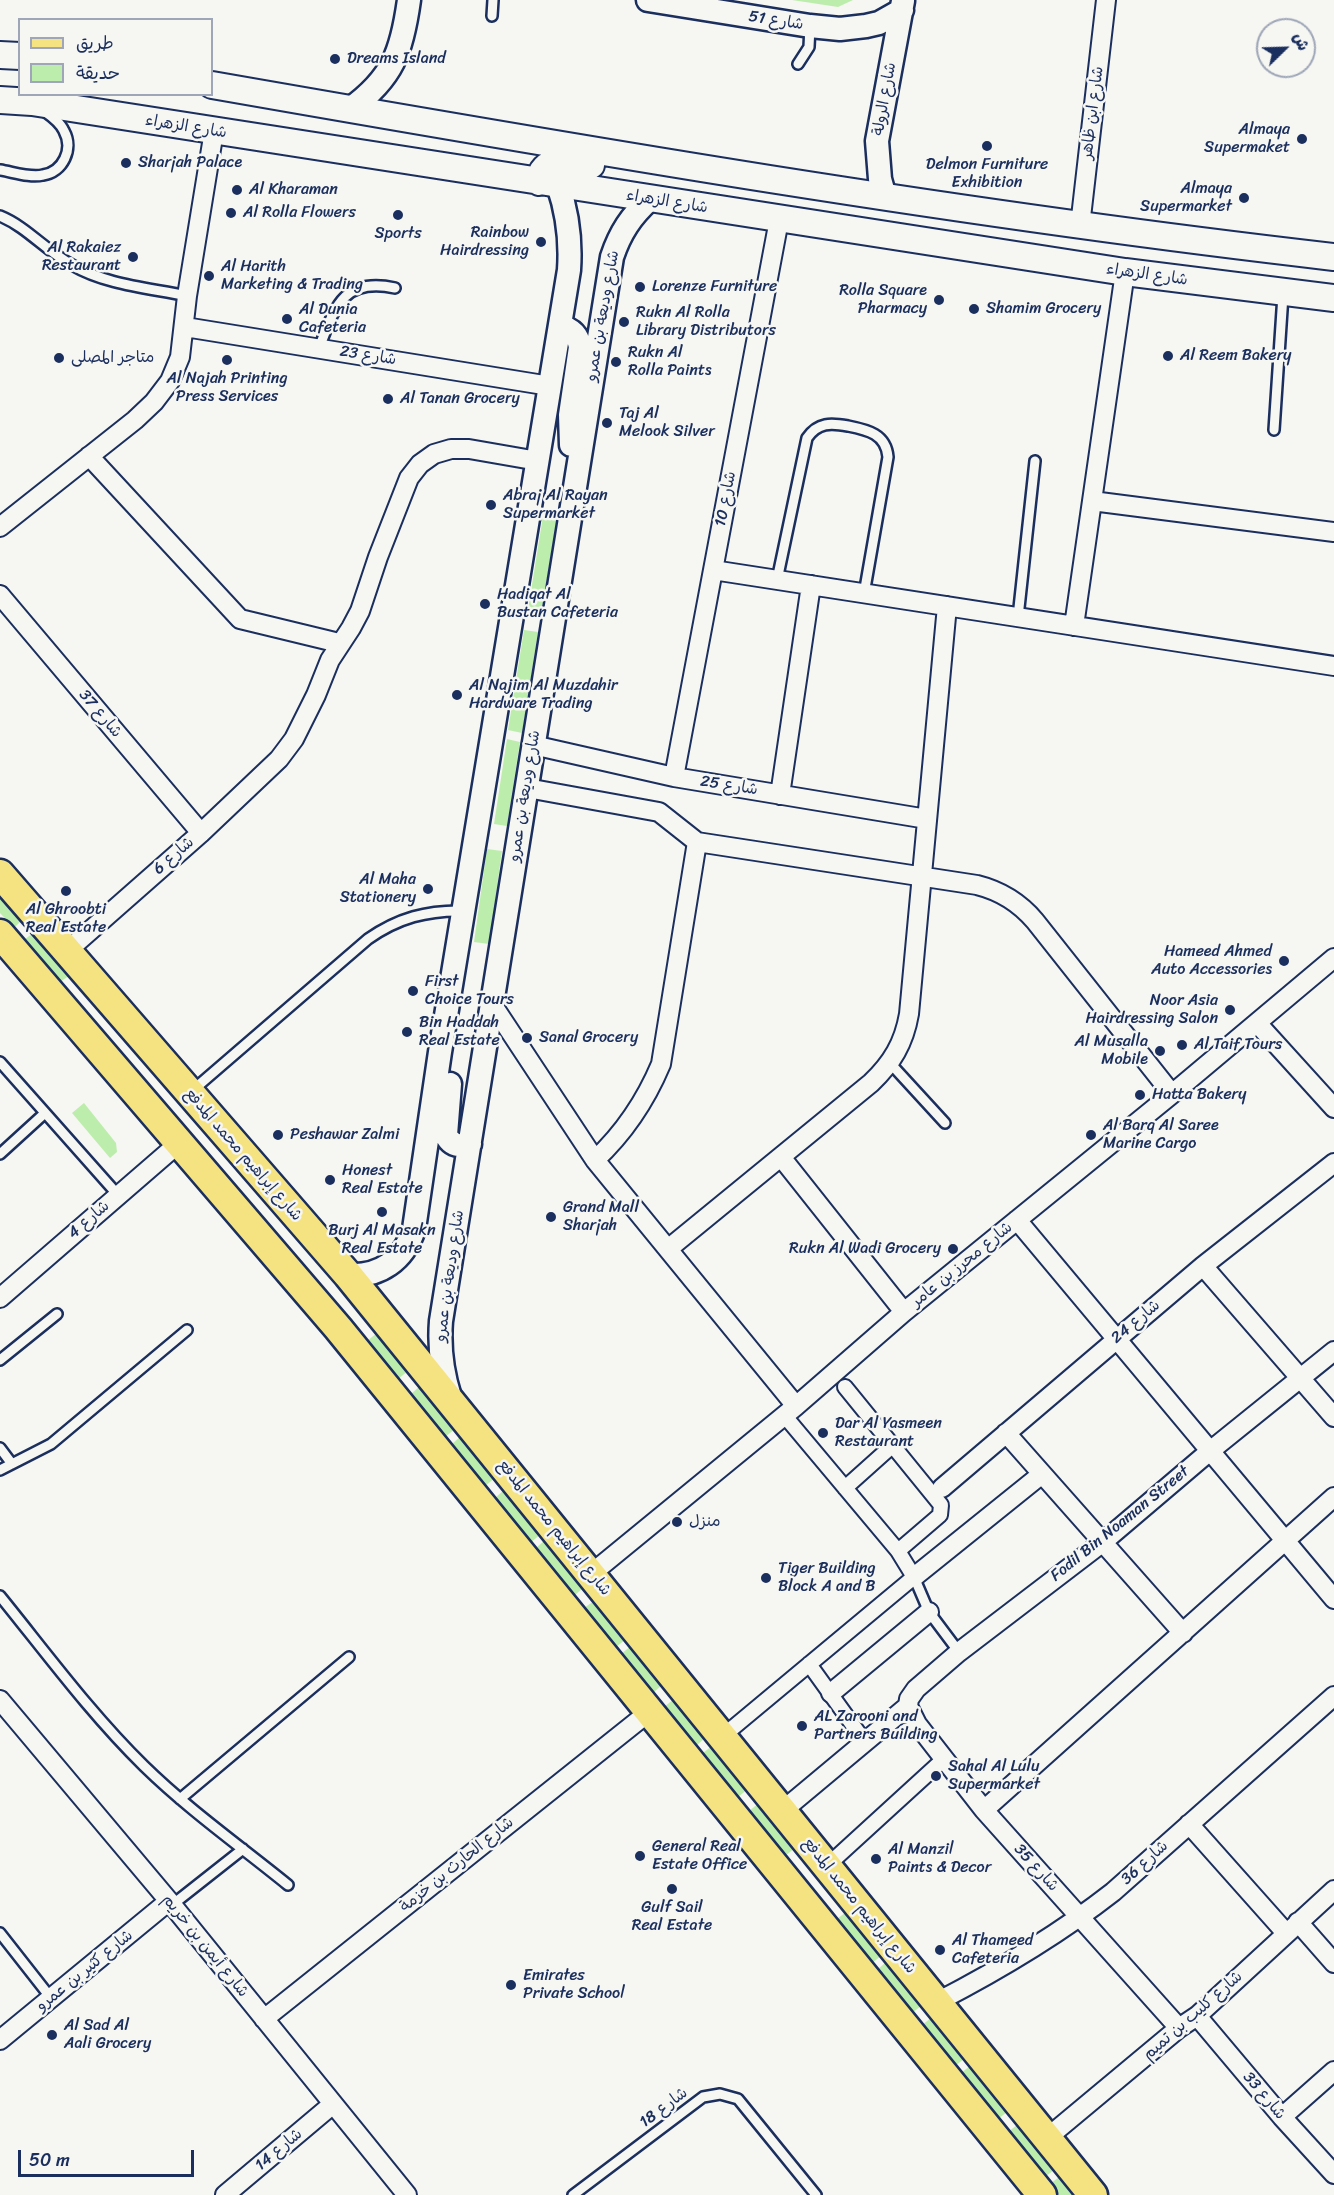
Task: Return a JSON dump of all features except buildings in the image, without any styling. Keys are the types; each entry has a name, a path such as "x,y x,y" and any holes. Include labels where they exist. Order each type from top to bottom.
{"main road":[{"path":"0,55 18,56"},
{"path":"213,85 668,163 885,197 1080,226 1334,257"},
{"name":"شارع الزهراء","path":"0,100 32,102 1125,272 1334,298"},
{"path":"548,184 543,170 555,162 574,162 628,169 668,163"},
{"name":"شارع إبراهيم محمد المدفع","path":"0,874 348,1275 1093,2195"},
{"path":"0,934 338,1328 1042,2195"},
{"path":"68,1014 70,1004 80,999 85,1000 159,1079 173,1088 190,1094"}],"street":[{"path":"350,109 371,92 388,71 403,38 409,0"},
{"name":"شارع 51","path":"648,0 840,29 879,23 902,5"},
{"name":"شارع ابن ظاهر","path":"1080,226 1106,0"},
{"name":"شارع الرولة","path":"885,197 879,170 877,141 902,5"},
{"path":"0,527 154,402 170,381 180,357 187,296 214,131"},
{"path":"348,1275 370,1274 390,1265 398,1258 410,1239 415,1219 570,253 567,218 548,184"},
{"name":"شارع وديعة بن عمرو","path":"453,1404 443,1370 440,1334 576,476 612,257 625,226 650,199"},
{"name":"شارع 10","path":"674,777 779,220"},
{"path":"1074,626 1125,272"},
{"path":"560,326 572,331 580,347 570,415 571,446 576,476"},
{"name":"شارع 23","path":"185,327 550,386"},
{"name":"شارع 6","path":"67,951 201,833 279,759 294,740 306,718 330,660 360,611 409,478 420,464 434,454 451,449 538,460"},
{"path":"89,456 240,619 339,643"},
{"path":"1092,501 1334,532"},
{"path":"713,570 1334,666"},
{"path":"780,795 811,585"},
{"name":"شارع 37","path":"0,596 201,833"},
{"path":"668,1250 871,1083 890,1063 906,1032 947,606"},
{"name":"شارع 25","path":"533,745 674,777 927,819"},
{"path":"527,788 659,812 697,842 922,876 990,889 1021,906 1035,921 1172,1094"},
{"path":"595,1160 614,1143 633,1119 649,1092 661,1064 697,842"},
{"name":"شارع محرز بن عامر","path":"591,1574 790,1410 904,1312 1172,1094 1334,958"},
{"path":"492,1004 595,1160 668,1250 790,1410 845,1488 898,1551 914,1577"},
{"path":"1257,1023 1334,1108"},
{"path":"441,1052 449,1070 450,1080 446,1135 449,1141 456,1145 470,1144"},
{"name":"شارع 4","path":"0,1298 179,1143"},
{"path":"781,1157 904,1312"},
{"name":"شارع 24","path":"942,1488 1203,1266 1334,1163"},
{"path":"1017,1220 1334,1599"},
{"path":"1203,1266 1334,1417"},
{"name":"Fodil Bin Noaman Street","path":"781,1812 909,1703 916,1689 958,1652 1103,1542 1210,1451 1334,1351"},
{"path":"845,1387 942,1508 940,1515 898,1551"},
{"path":"1006,1433 1183,1633"},
{"path":"845,1488 892,1445"},
{"path":"723,1736 1042,1474"},
{"path":"984,1810 1334,1497"},
{"path":"831,1693 929,1612"},
{"path":"809,1664 865,1742"},
{"name":"شارع 36","path":"937,2001 1012,1962 1080,1918 1334,1696"},
{"name":"شارع أيمن بن خريم","path":"0,1700 171,1903 407,2195"},
{"name":"شارع 35","path":"909,1703 917,1724 984,1810 1179,2028"},
{"name":"شارع الحارث بن خزمة","path":"264,2019 649,1712"},
{"path":"828,1865 944,1758"},
{"path":"1189,1824 1292,1928 1334,1963"},
{"name":"شارع كليب بن تميم","path":"1047,2138 1179,2028 1197,2016 1334,1890"},
{"name":"شارع كثير بن عمرو","path":"0,2040 171,1903"},
{"name":"شارع 33","path":"1197,2016 1282,2117 1334,2174"},
{"path":"1282,2117 1334,2071"},
{"name":"شارع 14","path":"225,2195 333,2104"}],"lane":[{"path":"492,16 493,0"},
{"path":"798,64 809,46 810,26"},
{"path":"0,170 37,176 46,175 54,171 66,157 68,148 64,130 51,116 32,102"},
{"path":"0,216 22,228 56,255 91,274 187,296"},
{"path":"319,348 333,312 344,297 359,287 378,284 395,288"},
{"path":"1274,430 1283,292"},
{"path":"777,580 807,438 816,427 830,423 837,424 869,430 881,438 887,450 888,457 864,594"},
{"path":"1018,617 1035,461"},
{"path":"190,1094 384,927 421,913 440,910 464,911"},
{"path":"0,1062 118,1195"},
{"path":"890,1063 945,1123"},
{"path":"0,1154 45,1113"},
{"path":"0,1360 57,1314"},
{"path":"0,1470 51,1444 187,1330"},
{"path":"0,1448 12,1464"},
{"path":"914,1577 929,1612 958,1652"},
{"path":"0,1596 112,1733 180,1799 288,1886"},
{"path":"180,1799 349,1657"},
{"path":"171,1903 243,1849"},
{"path":"0,1933 51,1998"},
{"name":"شارع 18","path":"573,2195 703,2097 720,2094 738,2099 816,2195"}],"green space":[{"path":"792,0 853,0 838,7"},
{"path":"543,516 557,518 540,619 527,616"},
{"path":"524,630 538,632 522,733 508,730"},
{"path":"507,739 520,742 507,826 494,824"},
{"path":"487,849 502,851 489,944 474,942"},
{"path":"0,895 22,920 14,928 0,913"},
{"path":"33,933 70,975 60,982 24,940"},
{"path":"84,1103 116,1143 117,1152 110,1158 72,1113"},
{"path":"377,1333 408,1371 398,1379 367,1341"},
{"path":"420,1386 455,1429 445,1437 411,1394"},
{"path":"461,1436 495,1478 485,1486 452,1444"},
{"path":"504,1490 540,1535 531,1542 495,1498"},
{"path":"545,1540 583,1588 574,1596 536,1548"},
{"path":"594,1601 625,1640 616,1647 584,1608"},
{"path":"631,1646 662,1685 653,1693 621,1654"},
{"path":"674,1699 705,1738 696,1746 664,1707"},
{"path":"713,1745 748,1789 738,1797 703,1753"},
{"path":"759,1803 795,1848 785,1856 749,1811"},
{"path":"846,1912 881,1956 872,1963 837,1919"},
{"path":"886,1962 921,2006 912,2013 877,1970"},
{"path":"931,2018 964,2059 955,2066 922,2025"},
{"path":"970,2066 1007,2112 998,2119 961,2073"},
{"path":"1017,2125 1054,2170 1045,2177 1008,2132"},
{"path":"1059,2177 1074,2195 1059,2195 1050,2184"}],"place":[{"name":"Dreams Island","path":"335,59"},
{"name":"Almaya Supermaket","path":"1302,139"},
{"name":"Delmon Furniture Exhibition","path":"987,146"},
{"name":"Sharjah Palace","path":"126,163"},
{"name":"Al Kharaman","path":"237,190"},
{"name":"Almaya Supermarket","path":"1244,198"},
{"name":"Al Rolla Flowers","path":"231,213"},
{"name":"Sports","path":"398,215"},
{"name":"Rainbow Hairdressing","path":"541,242"},
{"name":"Al Rakaiez Restaurant","path":"133,257"},
{"name":"Al Harith Marketing & Trading","path":"209,276"},
{"name":"Lorenze Furniture","path":"640,287"},
{"name":"Rolla Square Pharmacy","path":"939,300"},
{"name":"Shamim Grocery","path":"974,309"},
{"name":"Al Dunia Cafeteria","path":"287,319"},
{"name":"Rukn Al Rolla Library Distributors","path":"624,322"},
{"name":"Al Reem Bakery","path":"1168,356"},
{"name":"متاجر المصلى","path":"59,358"},
{"name":"Al Najah Printing Press Services","path":"227,360"},
{"name":"Rukn Al Rolla Paints","path":"616,362"},
{"name":"Al Tanan Grocery","path":"388,399"},
{"name":"Taj Al Melook Silver","path":"607,423"},
{"name":"Abraj Al Rayan Supermarket","path":"491,505"},
{"name":"Hadiqat Al Bustan Cafeteria","path":"485,604"},
{"name":"Al Najim Al Muzdahir Hardware Trading","path":"457,695"},
{"name":"Al Maha Stationery","path":"428,889"},
{"name":"Al Ghroobti Real Estate","path":"66,891"},
{"name":"Hameed Ahmed Auto Accessories","path":"1284,961"},
{"name":"First Choice Tours","path":"413,991"},
{"name":"Noor Asia Hairdressing Salon","path":"1230,1010"},
{"name":"Bin Haddah Real Estate","path":"407,1032"},
{"name":"Sanal Grocery","path":"527,1038"},
{"name":"Al Taif Tours","path":"1182,1045"},
{"name":"Al Musalla Mobile","path":"1160,1051"},
{"name":"Hatta Bakery","path":"1140,1095"},
{"name":"Peshawar Zalmi","path":"278,1135"},
{"name":"Al Barq Al Saree Marine Cargo","path":"1091,1135"},
{"name":"Honest Real Estate","path":"330,1180"},
{"name":"Burj Al Masakn Real Estate","path":"382,1212"},
{"name":"Grand Mall Sharjah","path":"551,1217"},
{"name":"Rukn Al Wadi Grocery","path":"953,1249"},
{"name":"Dar Al Yasmeen Restaurant","path":"823,1433"},
{"name":"منزل","path":"677,1522"},
{"name":"Tiger Building Block A and B","path":"766,1578"},
{"name":"AL Zarooni and Partners Building","path":"802,1726"},
{"name":"Sahal Al Lulu Supermarket","path":"936,1776"},
{"name":"General Real Estate Office","path":"640,1856"},
{"name":"Al Manzil Paints & Decor","path":"876,1859"},
{"name":"Gulf Sail Real Estate","path":"672,1889"},
{"name":"Al Thameed Cafeteria","path":"940,1950"},
{"name":"Emirates Private School","path":"511,1985"},
{"name":"Al Sad Al Aali Grocery","path":"52,2035"}]}
